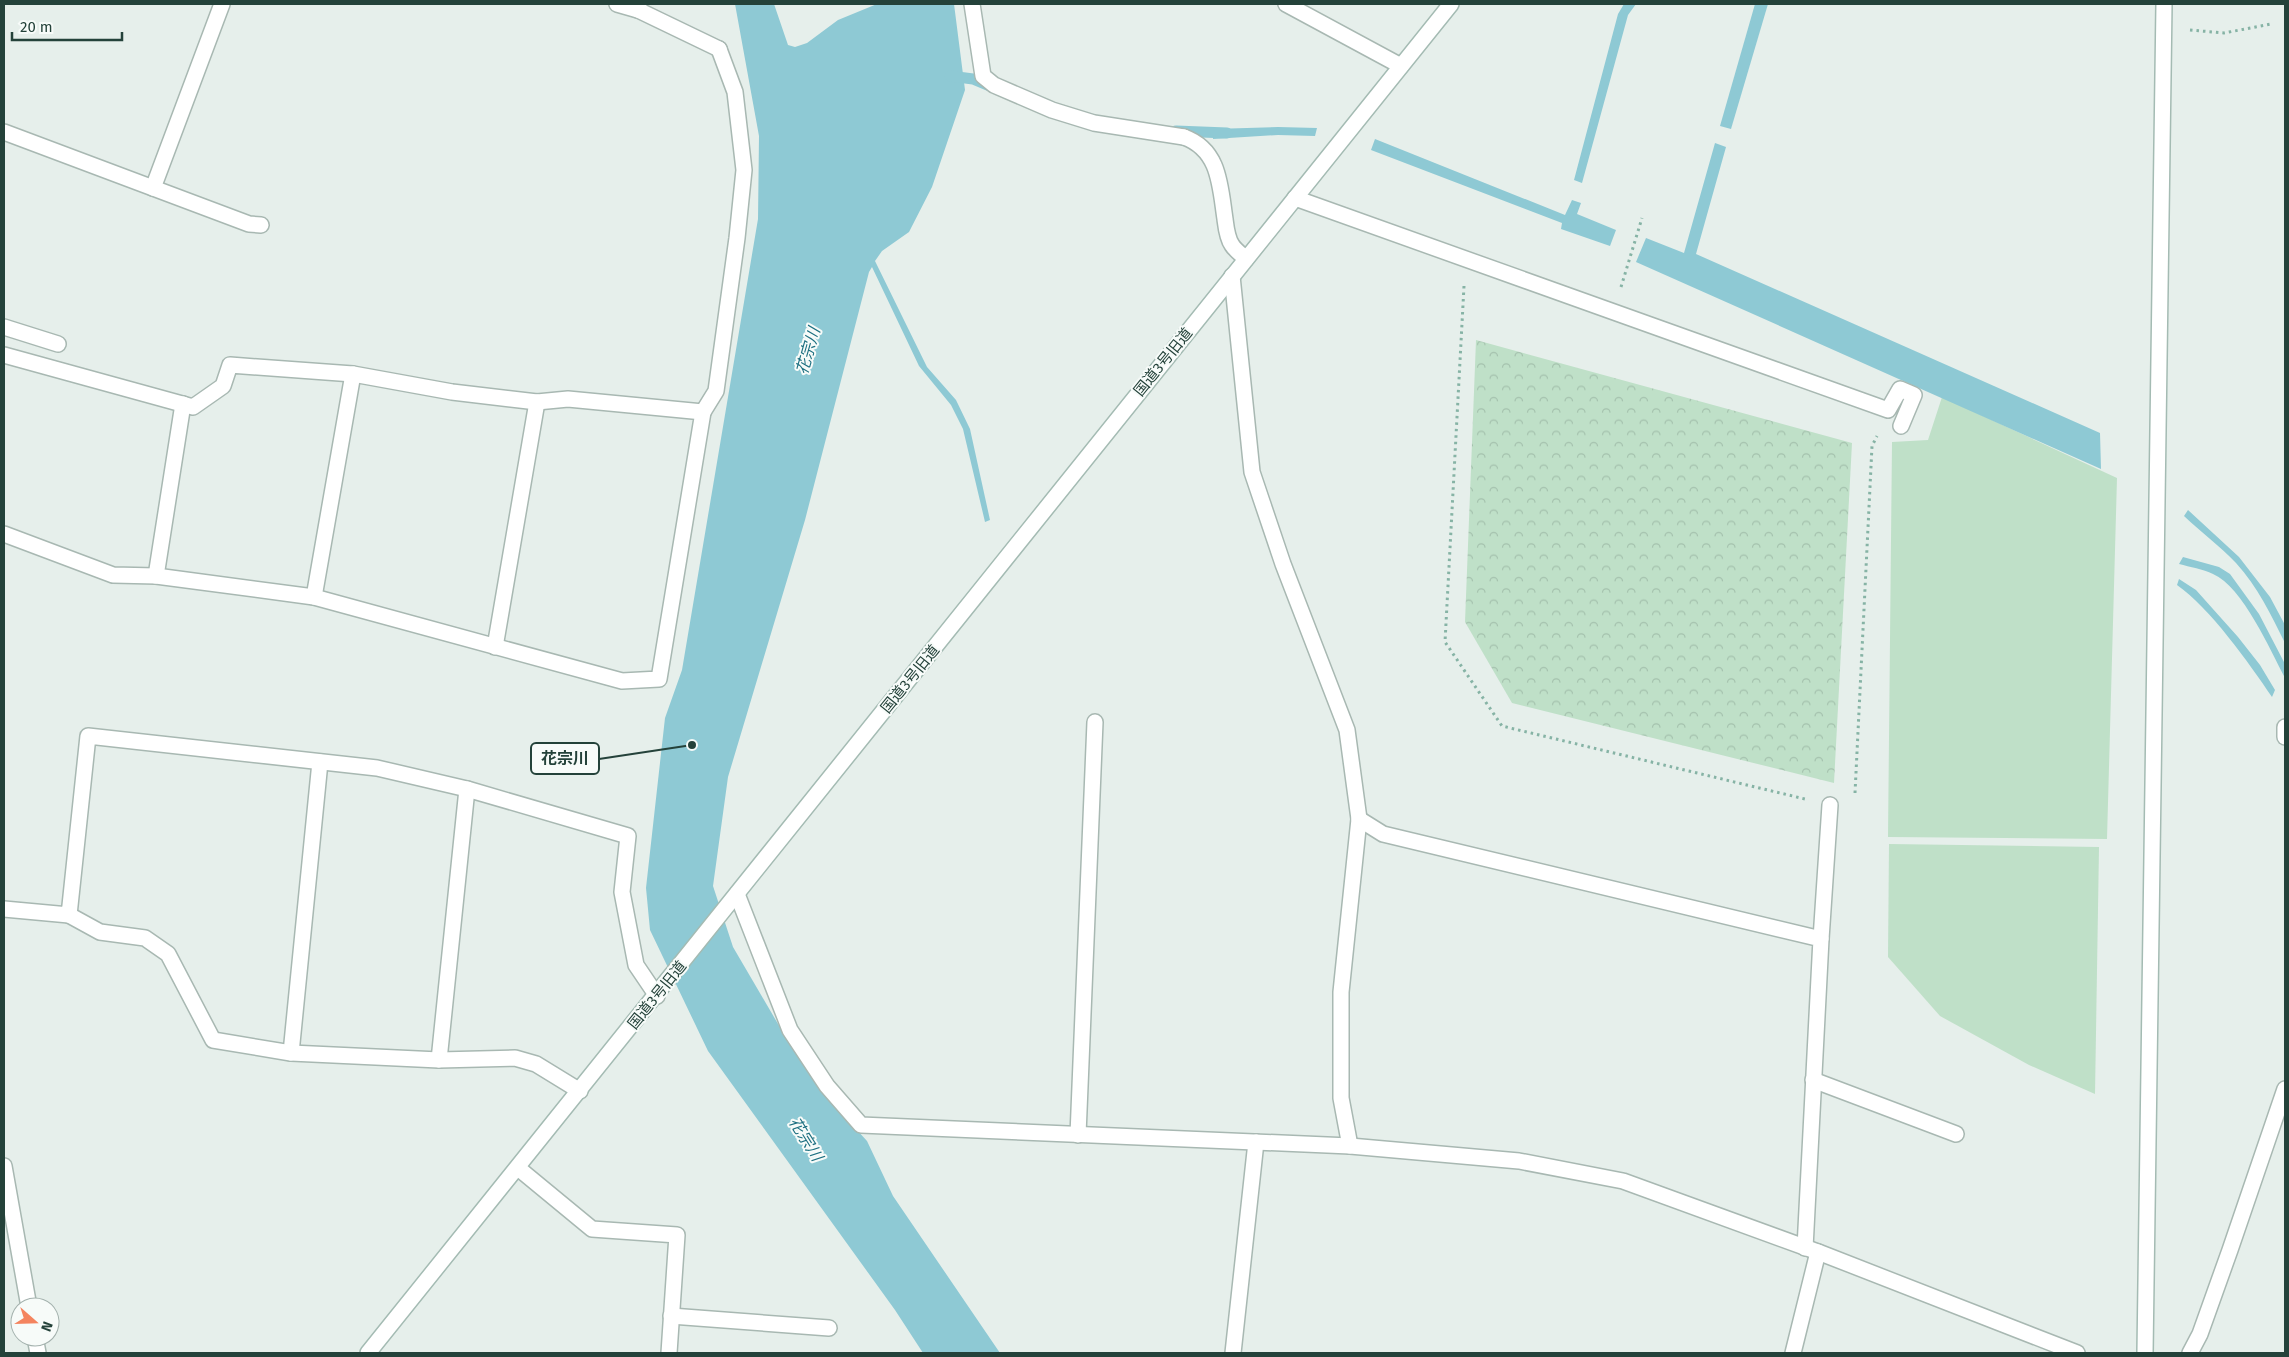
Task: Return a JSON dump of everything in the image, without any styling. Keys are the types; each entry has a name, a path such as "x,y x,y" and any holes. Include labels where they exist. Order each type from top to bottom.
{"street":[{"path":"153,188 222,4"},
{"path":"4,534 113,576 156,576 314,597 622,681 659,679 703,412 716,391 737,238 744,170 735,92 719,49 638,7 617,4"},
{"path":"972,4 983,76 994,85 1052,110 1094,123 1184,137 1197,142 1212,160 1218,176 1227,233 1232,246 1246,259"},
{"path":"1286,4 1401,66"},
{"name":"国道3号旧道","path":"368,1353 580,1092 1451,4"},
{"path":"2145,1353 2164,4"},
{"path":"4,132 249,224 262,225"},
{"path":"1295,198 1465,257 1888,410 1900,389 1914,395 1901,426"},
{"path":"1232,276 1252,472 1283,564 1347,730 1359,819 1341,992 1341,1098 1350,1146"},
{"path":"4,327 58,344"},
{"path":"4,355 193,407 223,386 230,365 353,374 452,392 537,402 568,399 703,412"},
{"path":"314,597 353,374"},
{"path":"495,647 537,402"},
{"path":"156,576 183,404"},
{"path":"1078,1135 1095,722"},
{"path":"2285,727 2285,736"},
{"path":"69,915 88,736 377,768 467,789 628,836 622,892 636,964 660,992"},
{"path":"291,1053 320,762"},
{"path":"439,1060 467,789"},
{"path":"1793,1353 1811,1250 1813,1080 1830,805"},
{"path":"1359,819 1383,834 1821,939"},
{"path":"734,899 790,1030 827,1086 861,1125 1350,1146 1519,1161 1623,1181 1811,1250 2077,1353"},
{"path":"4,909 69,915 100,932 145,938 168,954 213,1040 291,1053 439,1060 515,1058 536,1064 580,1092"},
{"path":"1813,1080 1956,1134"},
{"path":"2190,1353 2206,1315 2282,1110 2285,1089"},
{"path":"1233,1353 1256,1142"},
{"path":"518,1168 592,1229 677,1235 669,1353"},
{"path":"4,1171 27,1297"},
{"path":"671,1316 829,1328"}],"path":[{"path":"2164,28 2224,32 2271,24"},
{"path":"1614,311 1642,218"},
{"path":"1465,257 1445,642 1502,726 1854,811 1872,446 1888,410"}],"green space":[{"path":"1476,340 1852,443 1834,783 1512,703 1465,622"},
{"path":"1942,397 2117,478 2107,839 1888,837 1892,442 1928,440"},
{"path":"1889,844 2099,847 2095,1094 2029,1065 1940,1016 1888,957"}],"water":[{"path":"735,4 774,4 788,45 795,47 807,43 838,20 877,4 954,4 965,90 932,187 909,232 882,251 875,261 927,367 956,400 970,429 990,520 985,522 963,429 951,405 919,366 872,267 869,272 805,520 728,777 713,886 733,947 781,1029 824,1094 867,1141 893,1196 1000,1353 923,1353 895,1310 708,1051 650,930 646,888 665,718 682,670 758,219 759,136"},
{"path":"1624,4 1636,4 1628,15 1582,183 1574,180 1618,14"},
{"path":"1755,4 1768,4 1731,129 1720,126"},
{"path":"1317,128 1315,136 1278,135 1213,139 1213,129"},
{"path":"1375,139 1565,215 1572,200 1581,203 1577,214 1616,230 1610,246 1561,229 1562,223 1371,150"},
{"path":"1715,143 1726,147 1696,254 2100,433 2101,469 1636,262 1646,238 1684,253"},
{"path":"2188,510 2239,557 2270,597 2285,625 2285,643 2264,602 2244,572 2184,516"},
{"path":"2183,557 2219,567 2230,574 2259,614 2285,664 2285,678 2255,620 2235,592 2224,581 2213,574 2179,564"},
{"path":"2179,579 2196,590 2238,637 2260,665 2275,690 2272,697 2241,653 2203,607 2177,585"}],"waterway":[{"path":"950,76 973,79 992,87"},
{"path":"1176,131 1227,133"}],"place":[{"name":"花宗川","path":"692,745"}]}
